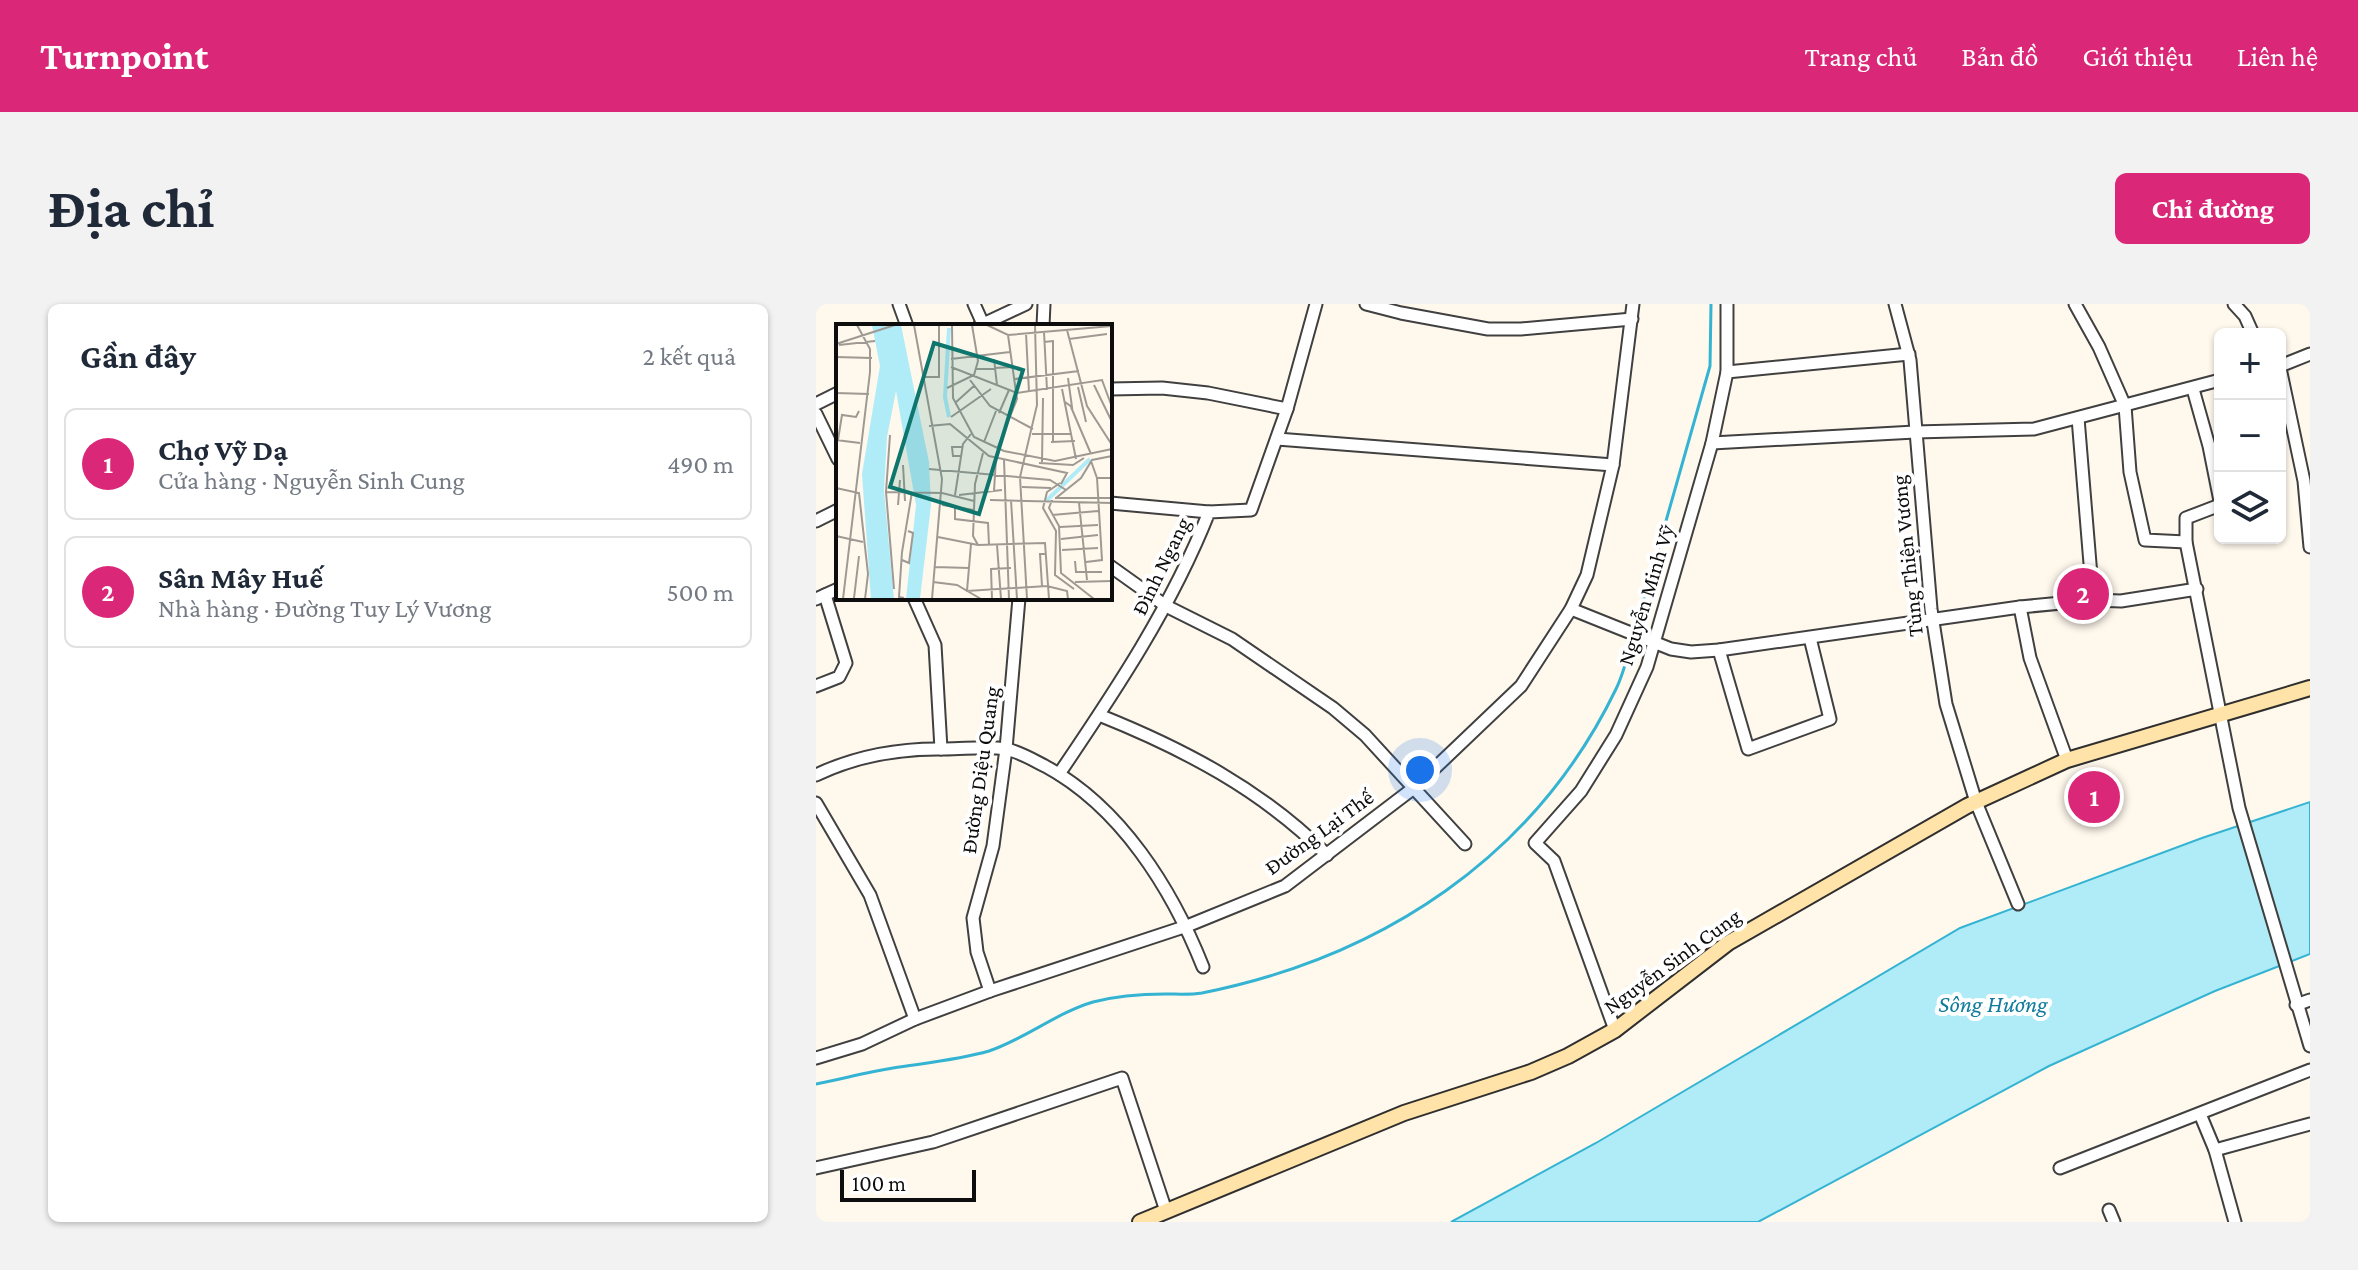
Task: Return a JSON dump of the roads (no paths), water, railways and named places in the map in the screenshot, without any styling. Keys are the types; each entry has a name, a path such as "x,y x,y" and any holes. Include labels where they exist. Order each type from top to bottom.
{"main road":[{"name":"Nguyễn Sinh Cung","path":"1140,1222 1404,1113 1531,1072 1568,1056 1615,1030 1728,943 1976,802 2067,760 2310,688"}],"street":[{"path":"899,304 906,324"},
{"path":"974,304 981,324"},
{"path":"983,324 1026,304"},
{"path":"1043,324 1044,304"},
{"name":"Đình Ngang","path":"1059,774 1166,606 1190,561 1209,512 1251,510 1287,409 1316,304"},
{"path":"1366,304 1412,316 1488,329 1632,319"},
{"name":"Đường Lại Thế","path":"816,1058 862,1044 915,1019 990,991 1187,926 1285,886 1415,787 1521,686 1571,609 1587,575 1613,465 1633,304"},
{"name":"Nguyễn Minh Vỹ","path":"1615,1030 1554,861 1535,843 1581,791 1616,735 1647,667 1648,640 1712,443 1727,372 1727,304"},
{"name":"Tùng Thiện Vương","path":"1895,304 1909,354 1932,621 1946,704 1976,802 2018,904"},
{"path":"2075,304 2099,347 2125,406 2130,472 2145,540 2186,542"},
{"path":"2234,304 2250,328"},
{"path":"1727,372 1909,354"},
{"path":"2286,364 2310,354"},
{"path":"1712,443 2034,429 2214,382"},
{"path":"2286,386 2304,444 2310,547"},
{"path":"1112,389 1193,391 1287,409"},
{"path":"2193,389 2214,472"},
{"path":"816,404 836,394"},
{"path":"816,414 836,455"},
{"path":"2078,418 2093,600"},
{"path":"1277,439 1613,465"},
{"path":"1112,503 1209,512"},
{"path":"2214,506 2186,518 2186,542 2239,808 2310,1046"},
{"path":"816,521 836,511"},
{"path":"1112,567 1166,606 1232,639 1305,688 1365,735 1465,844"},
{"path":"1571,609 1624,632 1681,651 1719,650 2020,607 2093,600 2121,601 2197,589"},
{"path":"816,686 839,677 846,663 821,597"},
{"path":"915,600 935,645 941,749"},
{"name":"Đường Diệu Quang","path":"990,991 977,952 973,918 993,846 1006,749 1019,600"},
{"path":"2020,607 2030,658 2067,760"},
{"path":"1719,650 1748,749 1830,719 1810,638"},
{"path":"1099,715 1151,736 1236,781 1303,831 1327,855"},
{"path":"816,775 861,756 884,752 1006,749 1027,757 1095,798 1124,832 1187,926 1203,967"},
{"path":"816,803 870,895 915,1019"},
{"path":"2296,1005 2310,1000"},
{"path":"2060,1168 2310,1070"},
{"path":"816,1168 933,1142 1122,1078 1166,1211"},
{"path":"2200,1114 2215,1150 2235,1222"},
{"path":"2215,1150 2310,1124"},
{"path":"2109,1210 2114,1222"}],"water":[{"name":"Sông Hương","path":"2310,802 2310,954 2215,991 2049,1066 1758,1222 1451,1222 1596,1143 1960,928 2202,838"}],"waterway":[{"path":"1635,630 1710,366 1711,304"},
{"path":"816,1084 989,1051 1093,1002 1138,995 1202,993 1268,976 1331,954 1391,925 1446,890 1497,850 1542,802 1582,749 1616,689 1633,637"}],"place":[{"name":"Sân Mây Huế","path":"2083,594"},
{"name":"Chợ Vỹ Dạ","path":"2094,797"}]}
